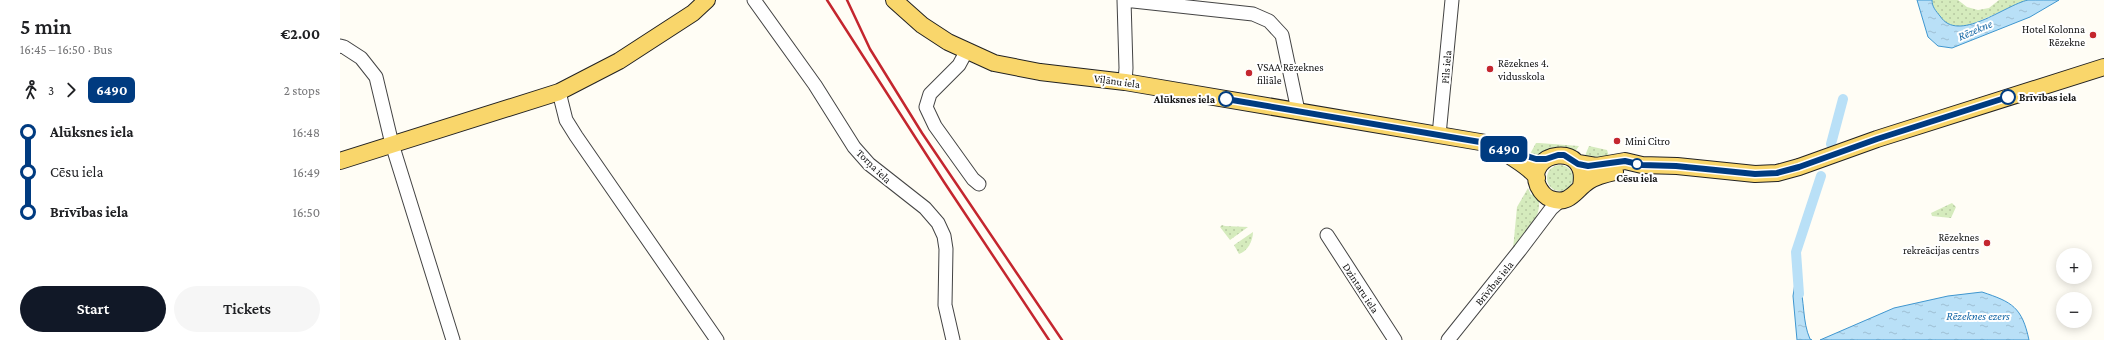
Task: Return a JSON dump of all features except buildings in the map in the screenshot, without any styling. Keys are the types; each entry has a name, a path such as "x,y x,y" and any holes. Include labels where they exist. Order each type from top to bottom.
{"main road":[{"path":"340,161 559,92 619,61 693,13 707,0"},
{"name":"Viļānu iela","path":"894,0 922,25 966,52 994,63 1013,68 1125,82 1486,143 1536,159 1546,159"},
{"path":"1578,164 1596,166 1625,161 1642,165 1676,166 1755,174 1777,173 1799,167 1877,139 2104,67"},
{"path":"1498,148 1503,154 1530,170 1548,198 1560,201 1573,197 1582,186 1598,176 1642,165"},
{"path":"1538,184 1538,170 1546,159 1558,155 1564,155 1578,164 1582,170 1582,186"}],"street":[{"name":"Torņa iela","path":"754,0 815,85 854,147 868,164 925,208 938,224 944,236 946,249 945,305 953,340"},
{"path":"1125,82 1124,0 1253,14 1269,21 1282,35 1297,106 1296,112"},
{"name":"Pils iela","path":"1439,135 1452,0"},
{"path":"340,46 361,58 376,77 392,144 453,340"},
{"path":"966,52 959,65 930,94 926,107 935,126 973,179 979,184"},
{"path":"559,92 566,120 573,131 602,176 717,340"},
{"path":"1538,184 1543,204 1539,225"},
{"name":"Brīvības iela","path":"1448,340 1554,205 1560,201"},
{"name":"Dzintaru iela","path":"1327,235 1395,340"}],"green space":[{"path":"1932,0 1958,0 1967,7 1978,10 1989,8 1999,0 2028,0 1965,27 1951,27 1942,20 1932,5"},
{"path":"1536,143 1579,146 1574,153 1540,156 1530,154"},
{"path":"1589,146 1607,150 1610,160 1584,158"},
{"path":"1560,165 1569,169 1573,178 1569,187 1560,191 1551,187 1547,178 1551,169"},
{"path":"1528,188 1531,195 1536,192 1539,200 1539,208 1534,222 1513,249 1517,207"},
{"path":"1952,203 1956,207 1951,218 1932,216 1931,213"},
{"path":"1222,225 1248,227 1230,240 1220,227"},
{"path":"1253,232 1249,246 1245,251 1239,254 1234,245"}],"water":[{"name":"Rēzekne","path":"1917,0 1932,0 1933,7 1948,24 1958,26 1970,25 2018,3 2028,0 2059,0 2030,17 1952,48 1938,46 1928,37"},
{"path":"1799,282 1807,332 1812,340 1797,340 1793,296 1795,283"},
{"name":"Rēzeknes ezers","path":"1982,292 2001,299 2014,307 2023,320 2029,340 1820,340 1894,308 1948,296"}],"waterway":[{"path":"1831,144 1843,99"},
{"path":"1799,294 1796,252 1821,176"}],"railway":[{"path":"827,0 944,182 1049,340"},
{"path":"847,0 870,49 922,133 1062,340"}],"bus line":[{"name":"6490","path":"1226,99 1486,143 1536,159 1546,159 1551,156 1564,155 1574,159 1578,164 1588,166 1625,161 1642,165 1676,166 1755,174 1777,173 1799,167 1826,156 2008,97"}],"place":[{"name":"Hotel Kolonna Rēzekne","path":"2093,35"},
{"name":"Rēzeknes 4. vidusskola","path":"1490,69"},
{"name":"VSAA Rēzeknes filiāle","path":"1249,73"},
{"name":"Brīvības iela","path":"2008,97"},
{"name":"Alūksnes iela","path":"1226,99"},
{"name":"Mini Citro","path":"1617,141"},
{"name":"Cēsu iela","path":"1637,164"},
{"name":"Rēzeknes rekreācijas centrs","path":"1987,243"}]}
